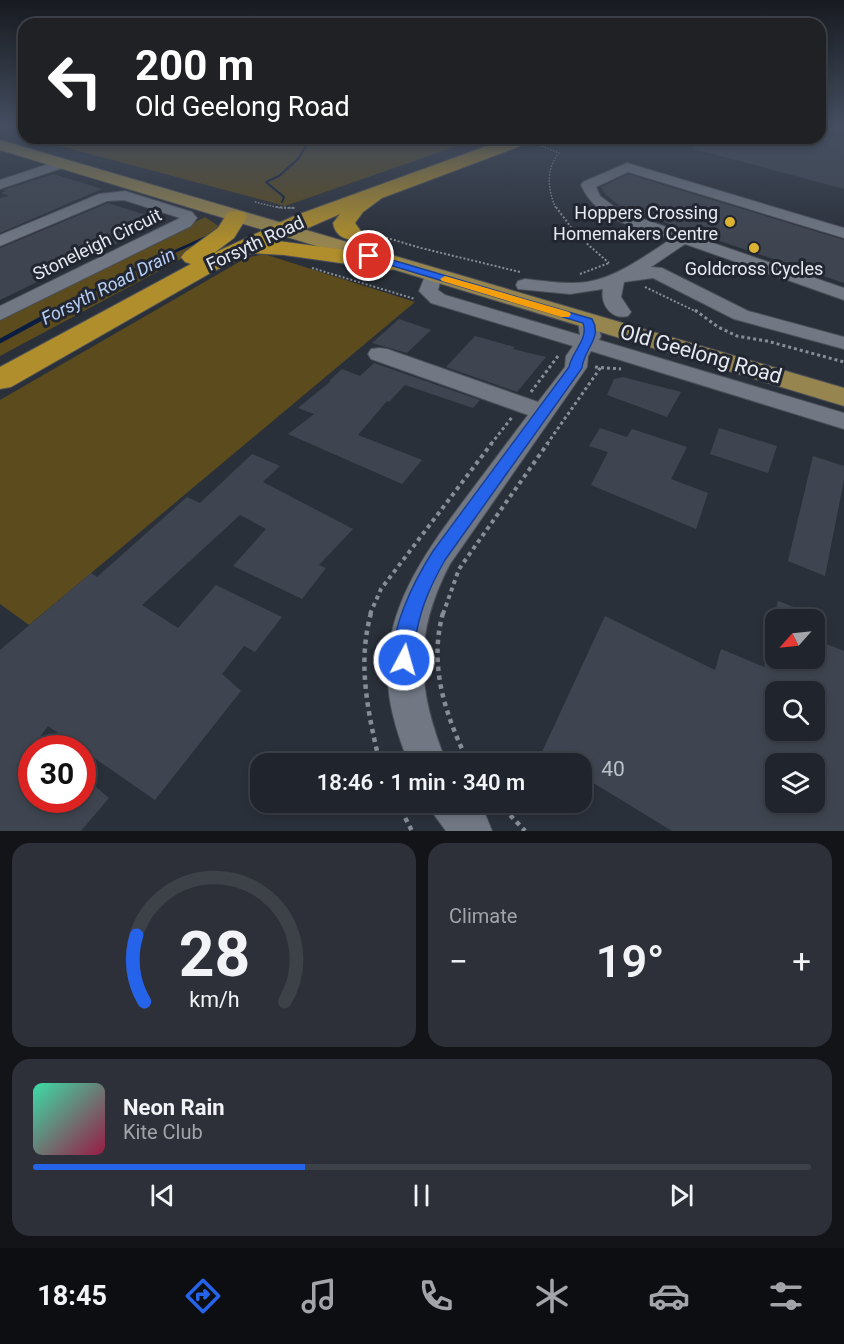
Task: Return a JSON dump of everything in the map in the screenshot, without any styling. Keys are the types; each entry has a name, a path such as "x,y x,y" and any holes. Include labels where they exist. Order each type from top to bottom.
{"highway":[{"name":"Forsyth Road","path":"0,364 156,280 283,223 433,166"},
{"name":"Forsyth Road","path":"0,380 205,266 246,247 283,223 447,166"},
{"path":"356,231 344,227 350,214 391,186"},
{"path":"156,280 214,243 230,229 236,216"},
{"path":"246,247 284,248 390,263"}],"main road":[{"path":"81,166 236,216 283,223"},
{"path":"84,166 283,223"},
{"name":"Old Geelong Road","path":"283,223 356,231 526,279 621,312 844,376"},
{"name":"Old Geelong Road","path":"283,223 390,263 433,275 588,350 844,397"}],"street":[{"path":"0,183 43,166"},
{"path":"844,232 627,167 588,185 594,198 614,213 844,294"},
{"name":"Stoneleigh Circuit","path":"0,241 104,197 116,195 125,195 186,215 189,218 0,314"},
{"path":"621,312 611,300 611,290 621,277 684,238"},
{"path":"526,279 585,288 621,277 656,272 741,315 842,337"},
{"path":"424,753 417,736 404,660 406,633 424,579 588,350 595,359 611,357 639,360 844,421"},
{"path":"379,354 543,412"},
{"path":"457,813 471,831"}],"path":[{"path":"552,166 548,182 552,200 566,223 609,263 578,275"},
{"path":"356,231 473,259 526,279"},
{"path":"463,753 450,727 439,692 436,657 438,627 446,597 459,569 588,350"},
{"path":"403,813 412,831"},
{"path":"508,813 525,831"}],"shaded area":[{"path":"134,166 400,166 285,206"},
{"path":"205,217 220,227 211,243 0,356 0,319"},
{"path":"264,254 415,302 29,625 0,604 0,400 246,258"}],"building":[{"path":"757,166 844,166 844,189"},
{"path":"54,174 102,189 0,233 0,198 9,196 1,193 6,191 3,190"},
{"name":"Hoppers Crossing Homemakers Centre","path":"628,174 844,240 844,283 622,208 606,195 601,187"},
{"path":"108,203 153,217 119,233 130,237 0,300 0,248"},
{"path":"399,319 431,330 407,353 372,343"},
{"path":"475,336 546,357 517,392 446,367"},
{"path":"374,363 480,400 473,408 405,385 389,402 387,401 358,435 422,460 402,484 288,434 314,414 298,408 342,369 360,376"},
{"path":"624,377 681,392 667,417 607,395 614,379"},
{"path":"600,428 627,437 632,429 687,447 671,479 708,493 696,529 591,485 608,452 589,446"},
{"path":"719,428 777,446 768,473 710,454"},
{"path":"252,454 280,466 263,482 353,529 319,565 326,568 302,599 233,566 266,529 240,515 142,605 178,628 216,585 282,617 255,652 244,646 222,674 241,691 155,800 96,759 96,735 61,735 48,726 41,735 18,735 18,813 96,813 96,787 109,798 81,831 0,831 0,650 91,573 97,577 187,497 200,503"},
{"path":"813,456 844,466 844,480 825,576 788,561"},
{"path":"778,601 799,609 776,609"},
{"path":"605,616 715,670 721,649 764,667 765,662 765,669 825,669 825,643 844,651 844,831 672,831 592,782 592,753 542,752"}],"waterway":[{"name":"Forsyth Road Drain","path":"282,202 284,197 266,182 279,176 290,166"},
{"name":"Forsyth Road Drain","path":"54,312 123,275 209,236"},
{"name":"Forsyth Road Drain","path":"0,341 57,310"}],"slow traffic":[{"path":"445,279 565,314"}],"place":[{"name":"Hoppers Crossing Homemakers Centre","path":"730,222"},
{"name":"Goldcross Cycles","path":"754,248"}],"route":[{"path":"369,256 588,321 591,330 591,336 577,356 576,368 424,579 406,633 404,660"}]}
